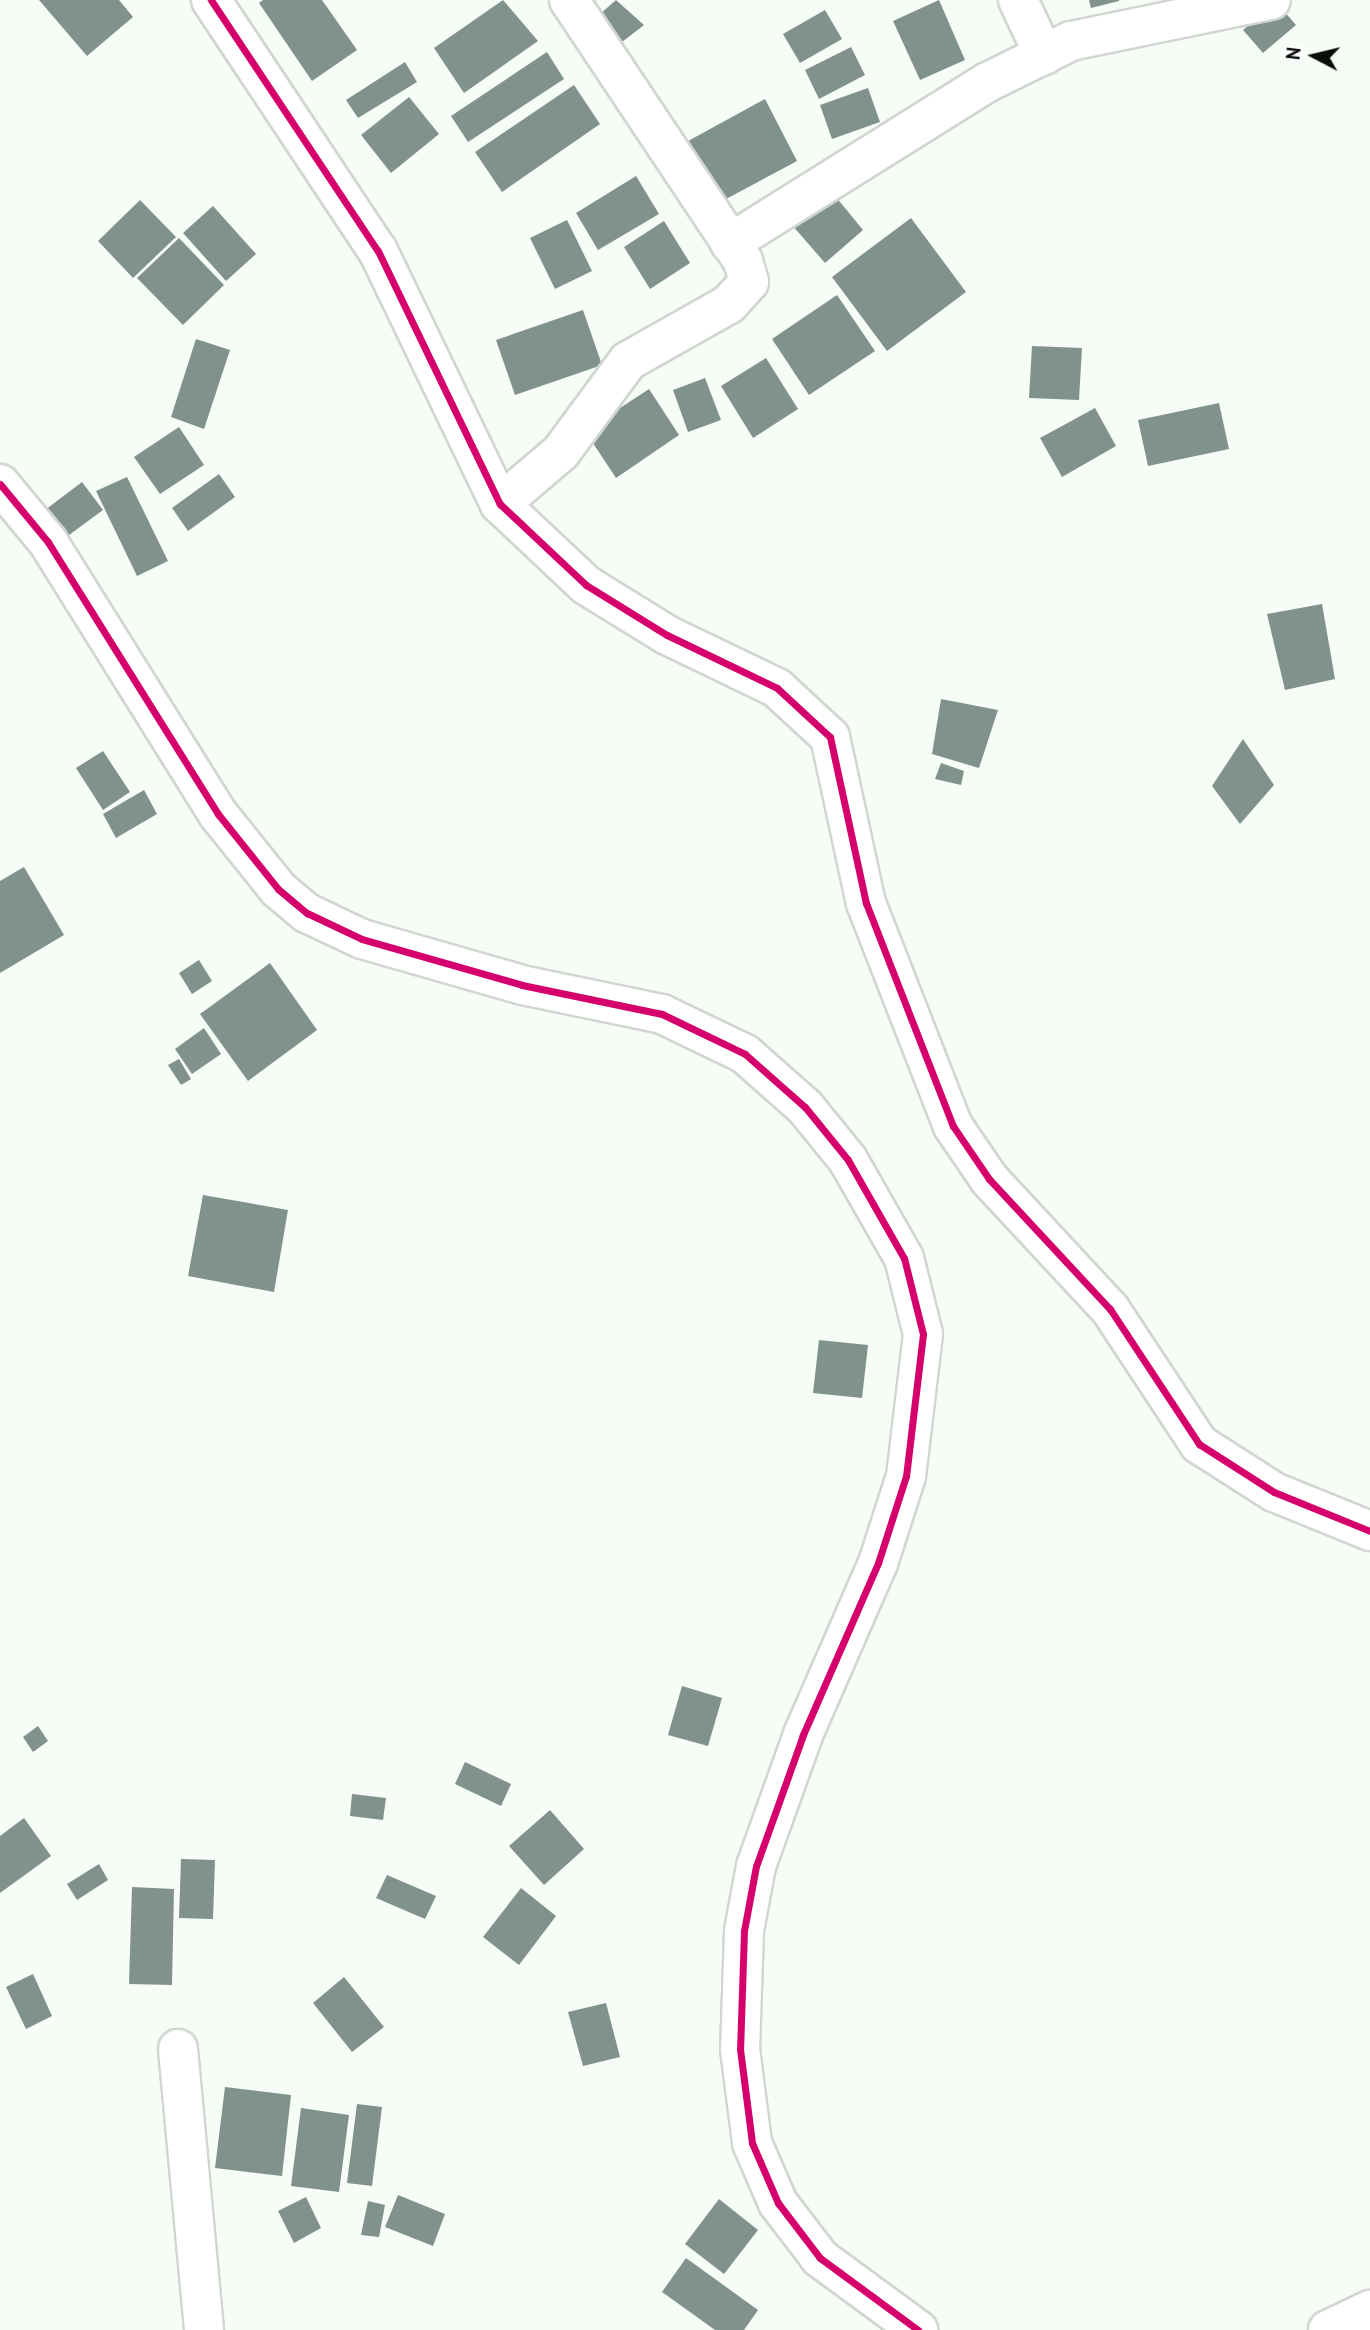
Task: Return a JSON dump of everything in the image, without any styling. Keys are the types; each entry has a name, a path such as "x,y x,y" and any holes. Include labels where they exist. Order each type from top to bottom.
{"street":[{"path":"211,0 378,251 500,504 586,585 667,635 776,688 813,716 837,756 866,903 953,1126 989,1179 1110,1309 1199,1444 1274,1492 1370,1531"},
{"path":"500,504 561,452 628,361 745,291 748,271 569,0"},
{"path":"1018,0 1044,55"},
{"path":"730,243 943,109 1044,55 1101,31 1271,0"},
{"path":"0,484 55,553 218,814 278,889 307,913 362,939 522,985 663,1014 745,1054 805,1107 848,1160 904,1258 922,1334 906,1476 878,1563 803,1735 756,1866 744,1931 739,2026 744,2108 763,2175 778,2203 820,2258 918,2330"},
{"path":"178,2049 204,2330"},
{"path":"1328,2330 1370,2310"}],"building":[{"path":"39,0 119,0 133,17 87,56"},
{"path":"263,0 322,0 357,50 312,81 259,3"},
{"path":"503,0 538,41 464,93 434,48"},
{"path":"616,0 644,25 622,42 600,14"},
{"path":"939,0 965,60 920,80 893,21"},
{"path":"1089,0 1119,0 1119,1 1091,8"},
{"path":"1276,2 1296,25 1263,53 1243,30"},
{"path":"825,10 842,39 800,63 783,34"},
{"path":"851,47 865,75 819,99 805,70"},
{"path":"547,52 564,79 468,142 451,116"},
{"path":"405,62 417,82 358,118 346,100"},
{"path":"574,85 600,124 502,192 475,152"},
{"path":"868,88 880,122 832,139 820,105"},
{"path":"409,97 439,134 391,173 361,135"},
{"path":"765,99 797,161 711,207 679,146"},
{"path":"636,176 659,214 598,250 576,213"},
{"path":"831,191 863,230 825,263 792,225"},
{"path":"140,200 176,237 133,278 98,241"},
{"path":"213,206 256,254 226,281 183,233"},
{"path":"911,218 966,292 887,351 832,277"},
{"path":"567,220 592,271 555,289 530,238"},
{"path":"664,221 690,263 650,289 624,247"},
{"path":"179,238 224,285 183,325 137,278"},
{"path":"837,295 875,351 809,395 772,339"},
{"path":"583,310 602,365 515,395 496,340"},
{"path":"196,339 230,350 204,429 171,417"},
{"path":"1032,346 1082,348 1079,400 1029,398"},
{"path":"766,358 798,409 753,438 721,386"},
{"path":"705,378 721,420 688,432 673,390"},
{"path":"649,389 679,435 616,478 585,431"},
{"path":"1219,403 1229,449 1148,466 1138,420"},
{"path":"1095,408 1116,446 1062,477 1040,438"},
{"path":"179,427 204,465 160,494 134,457"},
{"path":"219,474 235,497 188,531 172,508"},
{"path":"127,477 168,561 137,576 96,491"},
{"path":"82,482 103,510 65,538 45,510"},
{"path":"1322,604 1335,679 1285,690 1267,614"},
{"path":"941,699 998,710 979,768 932,754"},
{"path":"1243,739 1274,785 1240,824 1212,786"},
{"path":"103,751 130,792 103,810 76,768"},
{"path":"941,763 964,771 961,785 935,779"},
{"path":"144,790 157,814 116,838 103,814"},
{"path":"24,867 64,935 0,973 0,881"},
{"path":"199,960 212,981 192,994 179,973"},
{"path":"270,963 317,1030 248,1081 200,1014"},
{"path":"204,1028 221,1054 192,1074 175,1049"},
{"path":"179,1059 191,1079 181,1085 168,1065"},
{"path":"203,1195 288,1210 274,1292 188,1276"},
{"path":"819,1340 868,1345 862,1398 813,1393"},
{"path":"682,1686 722,1698 708,1746 668,1735"},
{"path":"38,1726 48,1741 33,1752 23,1737"},
{"path":"465,1762 511,1784 501,1806 455,1784"},
{"path":"352,1794 386,1798 383,1820 350,1816"},
{"path":"550,1810 584,1849 544,1885 509,1846"},
{"path":"24,1818 51,1856 0,1893 0,1836"},
{"path":"181,1859 215,1860 213,1919 179,1918"},
{"path":"99,1864 108,1880 77,1900 67,1884"},
{"path":"387,1875 436,1896 425,1919 376,1898"},
{"path":"132,1887 174,1889 172,1985 129,1984"},
{"path":"521,1888 556,1916 519,1965 483,1937"},
{"path":"33,1974 52,2016 26,2029 6,1987"},
{"path":"344,1977 384,2027 352,2052 313,2003"},
{"path":"606,2003 620,2057 583,2066 568,2012"},
{"path":"225,2087 291,2095 282,2176 215,2168"},
{"path":"357,2104 382,2107 372,2186 347,2183"},
{"path":"301,2108 349,2115 339,2192 291,2186"},
{"path":"398,2195 445,2214 433,2246 385,2227"},
{"path":"306,2197 321,2228 294,2243 278,2211"},
{"path":"719,2199 758,2230 724,2274 685,2244"},
{"path":"368,2201 385,2205 379,2237 361,2235"},
{"path":"686,2258 758,2310 744,2330 715,2330 662,2292"}],"cycle path":[{"path":"211,0 378,251 500,504 586,585 667,635 777,688 830,737 866,903 953,1126 989,1179 1110,1309 1199,1444 1274,1492 1370,1531"},
{"path":"0,484 48,542 218,814 278,889 307,913 362,939 522,985 662,1014 745,1054 805,1107 848,1160 904,1258 923,1334 906,1476 878,1563 803,1735 756,1866 744,1931 740,2049 752,2143 778,2203 820,2258 918,2330"}]}
